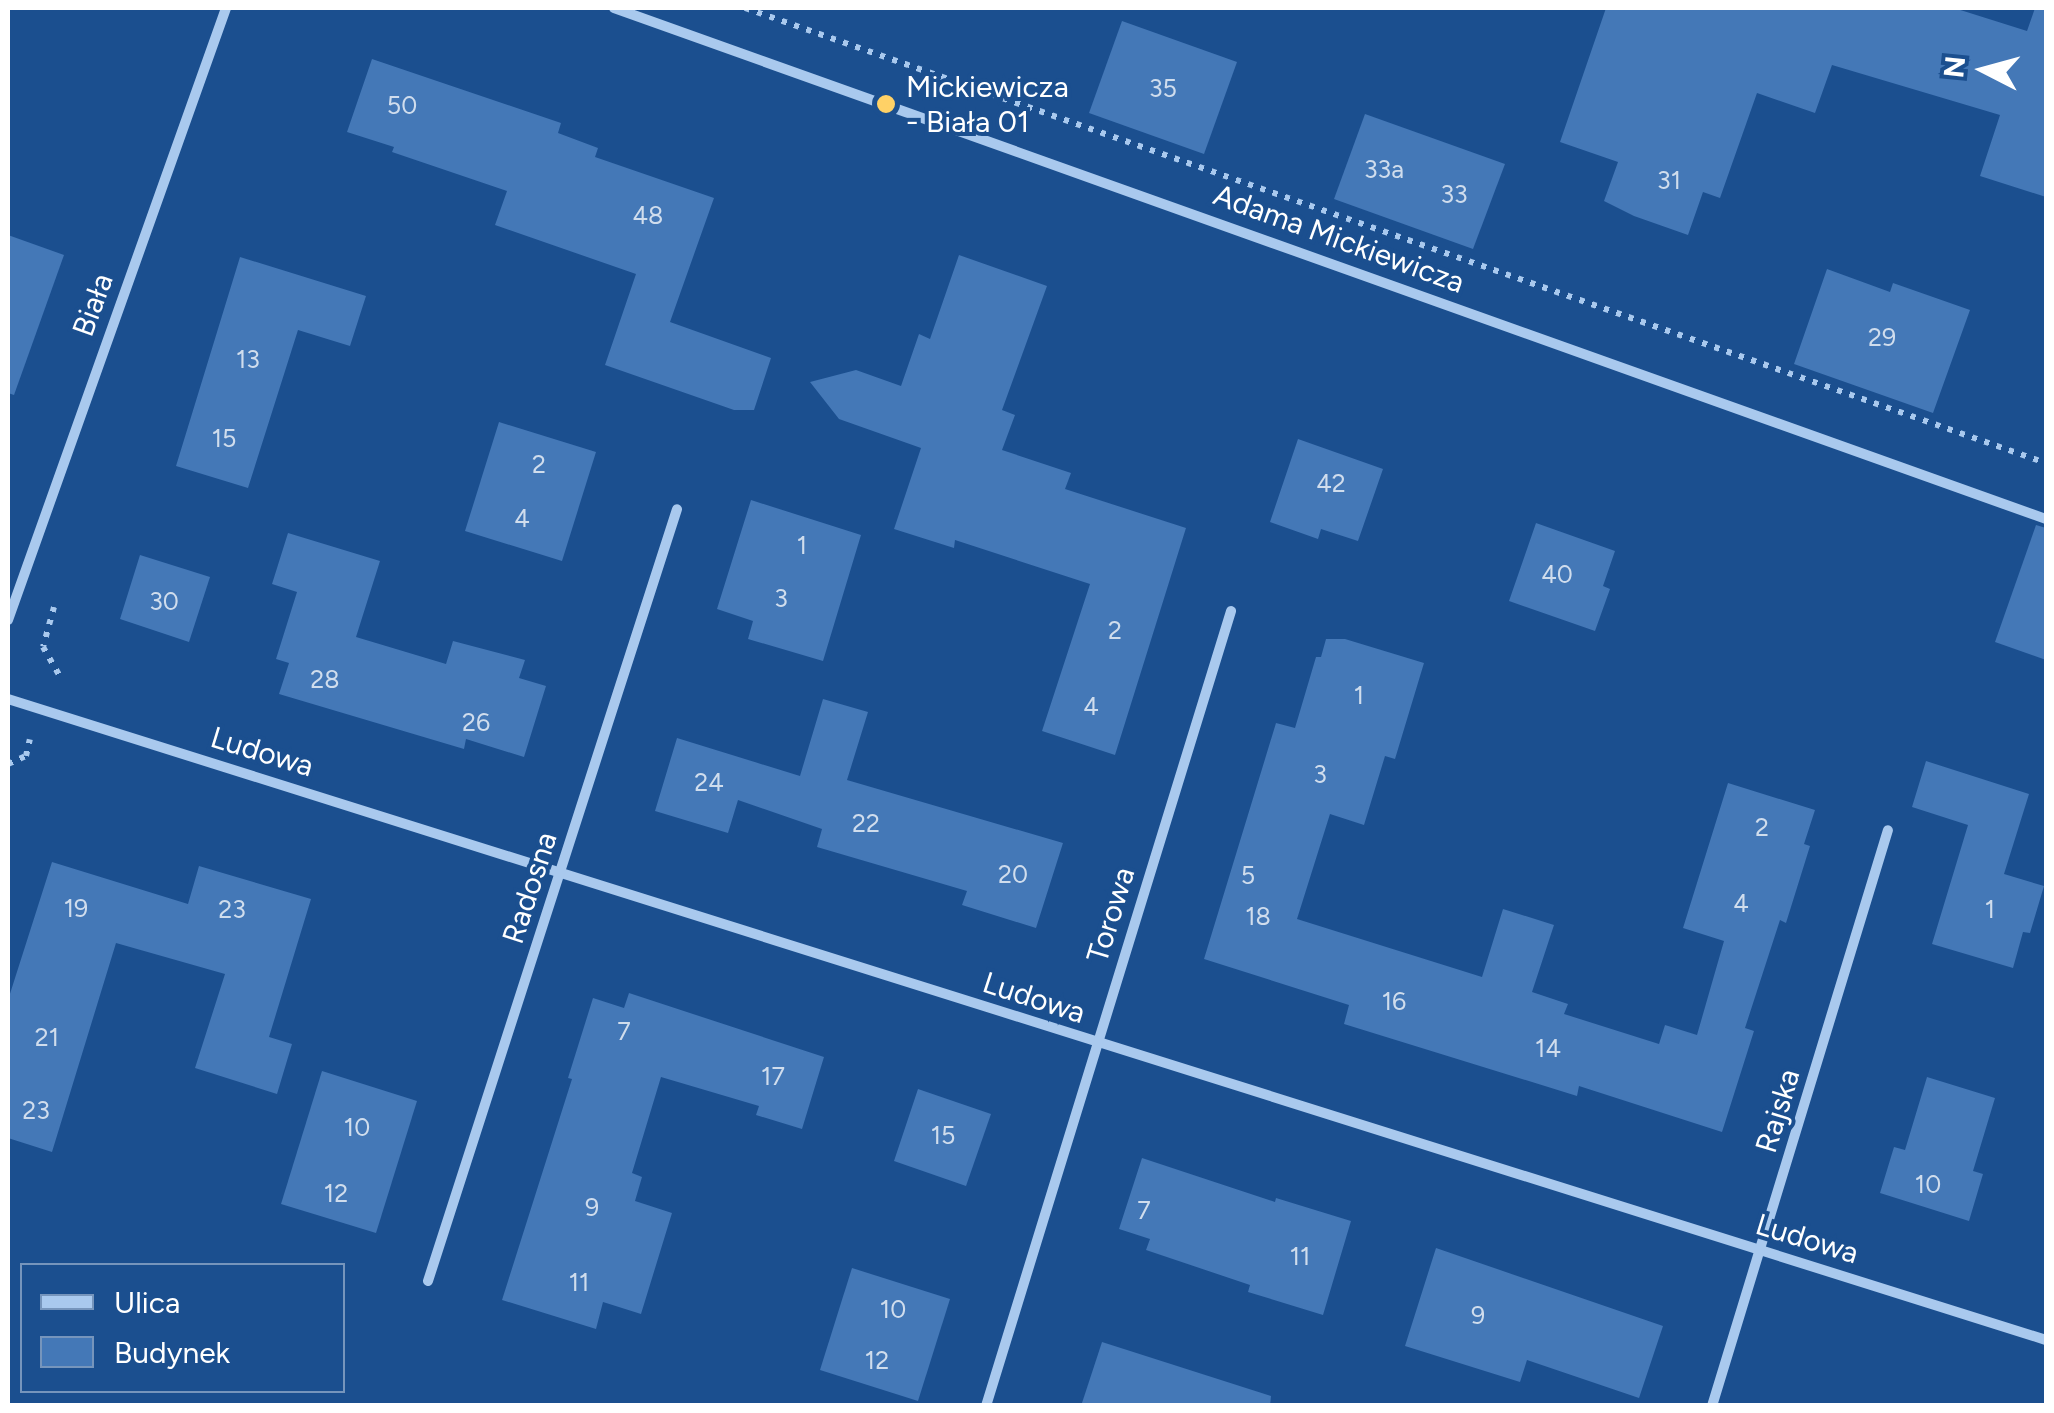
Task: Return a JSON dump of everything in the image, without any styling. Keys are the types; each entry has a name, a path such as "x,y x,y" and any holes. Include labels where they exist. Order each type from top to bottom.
{"street":[{"name":"Biała","path":"8,620 226,8"},
{"name":"Adama Mickiewicza","path":"614,8 2046,519"},
{"name":"Radosna","path":"428,1281 677,509"},
{"name":"Torowa","path":"986,1406 1231,611"},
{"name":"Ludowa","path":"8,699 1097,1045 2046,1340"},
{"name":"Rajska","path":"1712,1406 1888,830"}],"path":[{"path":"745,8 2046,464"},
{"path":"57,597 43,647 55,675 74,681"}],"building":[{"path":"1606,8 1954,8 2027,31 2035,8 2046,8 2046,197 1980,176 2000,115 1832,65 1815,113 1757,93 1720,198 1703,192 1688,235 1634,216 1604,201 1618,162 1560,142"},
{"path":"1122,21 1237,62 1204,154 1089,113"},
{"path":"372,59 561,123 558,133 598,148 595,157 714,198 670,322 771,358 754,410 734,410 605,365 636,274 495,225 507,191 392,152 394,147 347,132"},
{"path":"1365,114 1505,164 1473,249 1334,199"},
{"path":"8,235 64,255 14,395 8,393"},
{"path":"959,255 1047,286 1002,410 1015,415 1002,450 1071,473 1065,489 1186,528 1115,755 1042,731 1090,584 955,540 954,548 894,529 921,448 839,419 810,382 856,370 901,386 919,334 930,339"},
{"path":"240,257 366,296 350,346 298,330 248,488 176,466"},
{"path":"1827,269 1890,292 1893,283 1970,310 1933,413 1794,364"},
{"path":"499,422 596,452 562,561 465,531"},
{"path":"1298,439 1383,469 1358,541 1321,529 1318,539 1270,522"},
{"path":"751,500 861,535 823,661 748,639 753,621 717,609"},
{"path":"1536,523 1615,551 1603,586 1610,589 1595,631 1509,601"},
{"path":"2036,525 2046,528 2046,660 1995,642"},
{"path":"288,533 380,561 356,637 446,664 453,641 525,660 519,678 546,686 524,757 466,739 464,749 279,694 289,663 276,659 297,592 272,584"},
{"path":"140,555 210,577 189,642 120,619"},
{"path":"1326,639 1345,639 1424,663 1395,759 1385,756 1364,825 1330,814 1297,919 1482,977 1503,909 1554,925 1532,992 1568,1004 1564,1014 1659,1044 1665,1025 1697,1035 1724,941 1683,928 1728,783 1815,810 1804,844 1810,846 1786,923 1780,920 1745,1028 1754,1031 1722,1132 1579,1086 1577,1096 1344,1024 1349,1005 1204,959 1276,723 1295,728 1316,657 1321,657"},
{"path":"823,699 868,712 847,780 1063,843 1036,928 962,905 967,891 817,847 822,829 738,800 728,833 655,811 677,738 800,776"},
{"path":"1926,761 2029,794 2004,874 2044,886 2030,933 2023,932 2013,968 1932,944 1968,825 1912,807"},
{"path":"52,862 188,904 199,866 311,899 269,1037 292,1044 277,1094 195,1068 225,974 116,943 52,1152 8,1138 8,1000"},
{"path":"629,993 824,1057 802,1129 756,1115 759,1106 661,1077 632,1173 642,1177 635,1201 672,1213 641,1314 603,1302 596,1329 502,1300 572,1079 568,1078 593,998 624,1008"},
{"path":"322,1071 417,1101 376,1233 281,1204"},
{"path":"1927,1077 1995,1098 1973,1171 1983,1174 1969,1221 1880,1193 1894,1147 1905,1150"},
{"path":"918,1089 991,1114 966,1186 894,1161"},
{"path":"1142,1158 1275,1202 1276,1198 1351,1221 1323,1315 1248,1292 1250,1285 1146,1250 1150,1239 1119,1229"},
{"path":"1436,1248 1663,1326 1639,1398 1527,1360 1520,1382 1405,1346"},
{"path":"852,1268 950,1299 918,1401 820,1370"},
{"path":"1102,1342 1271,1396 1270,1406 1081,1406"}],"place":[{"name":"Mickiewicza - Biała 01","path":"886,104"}]}
